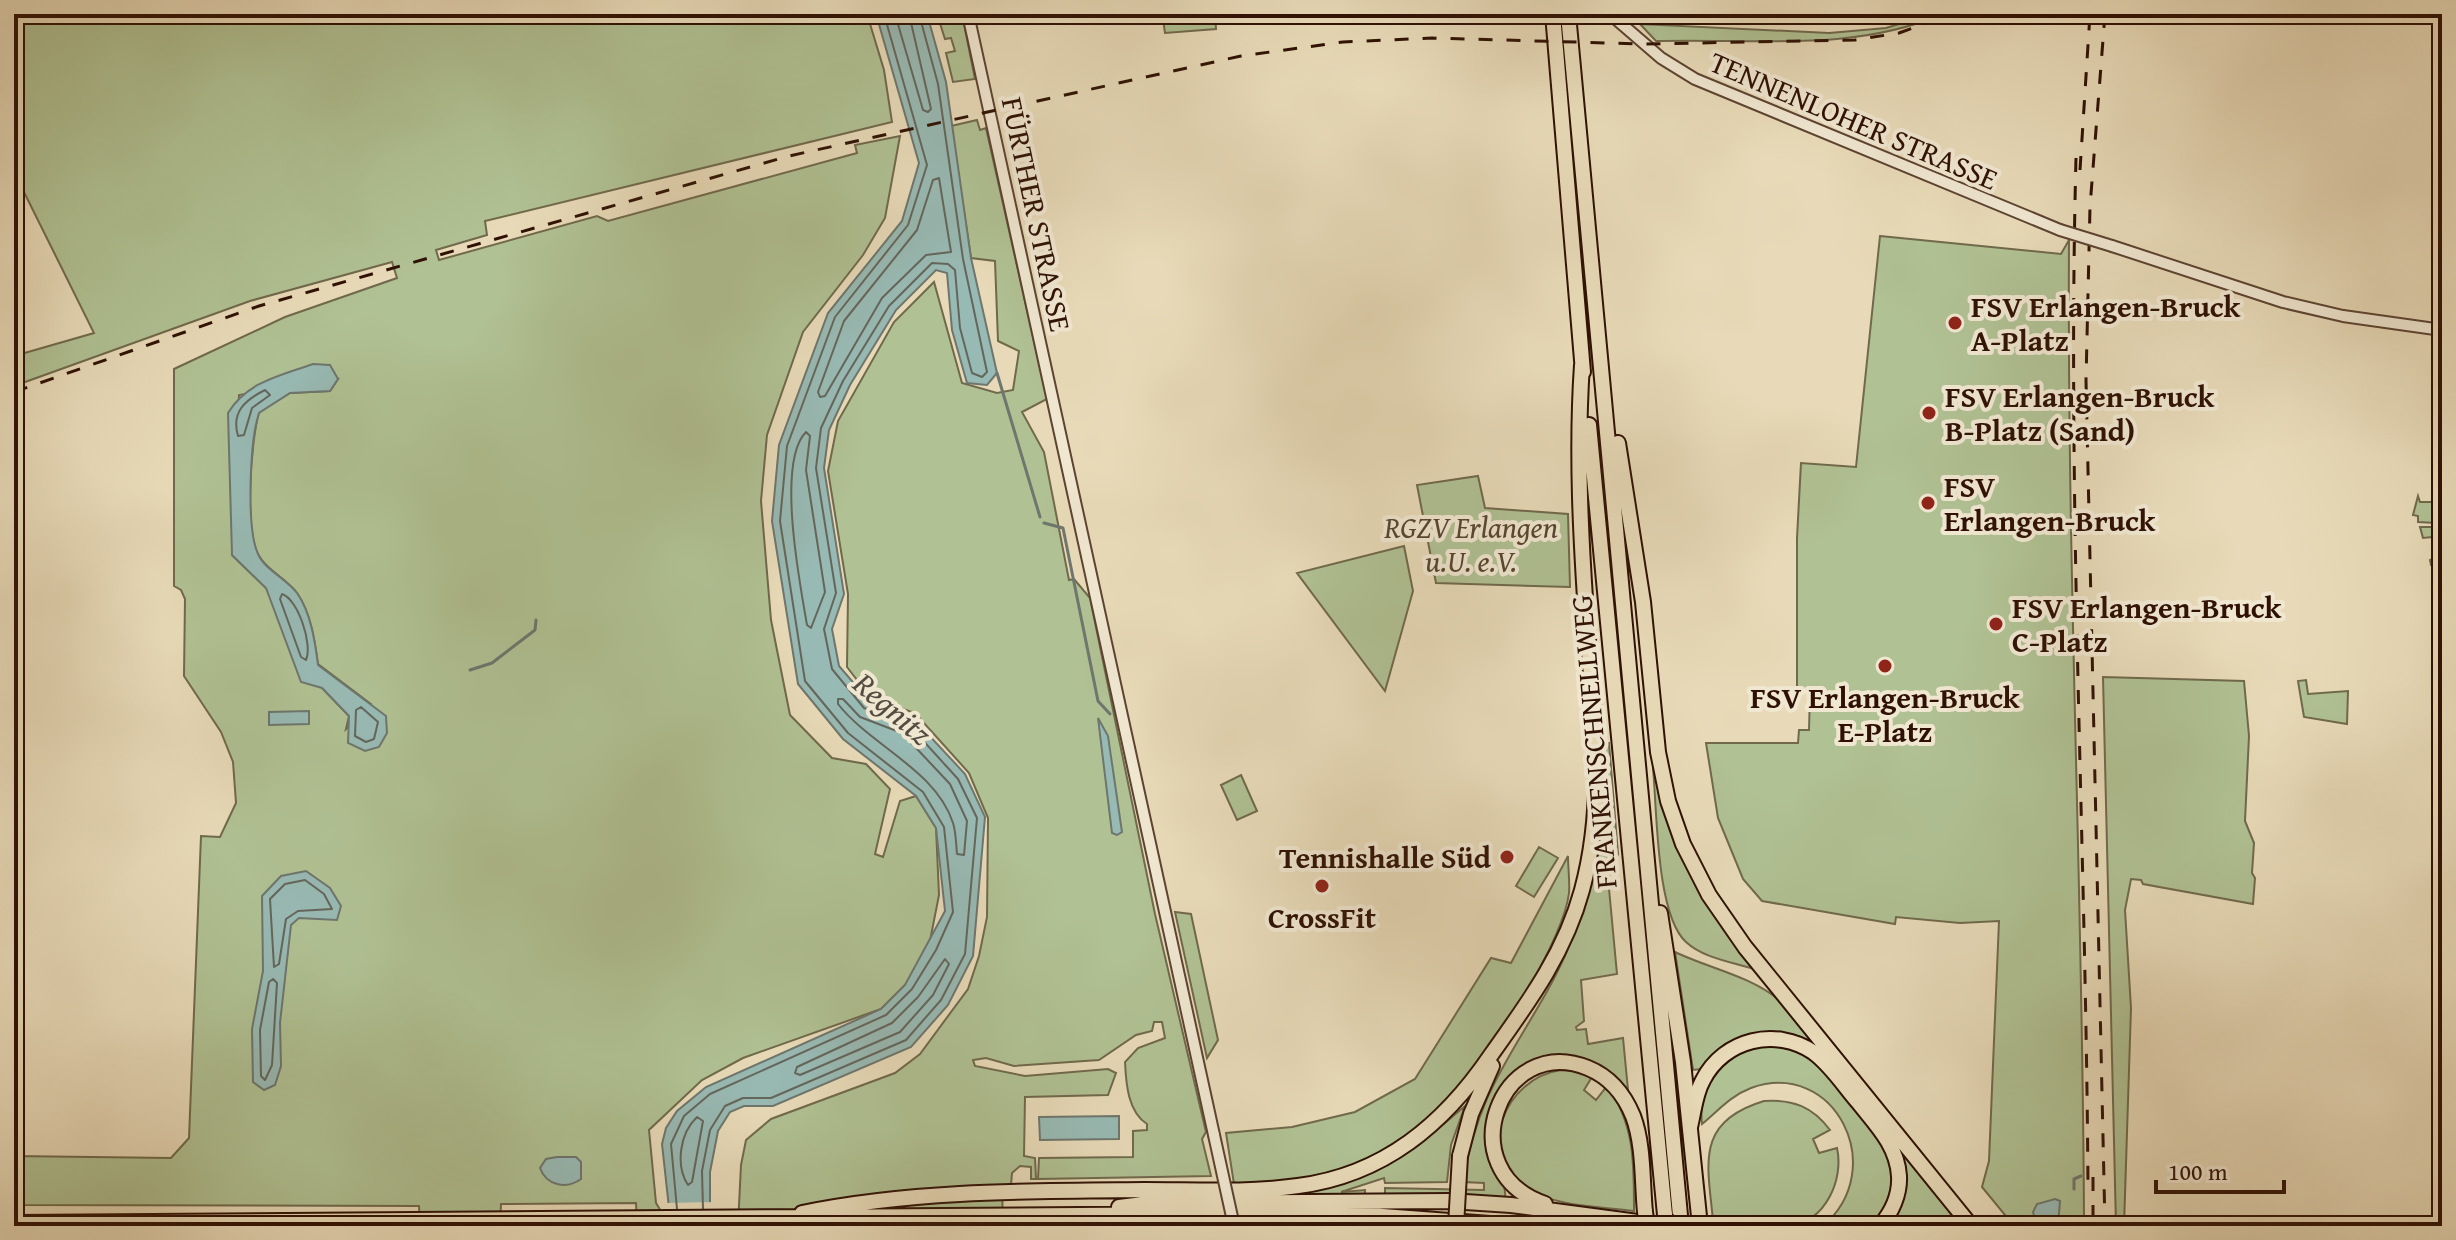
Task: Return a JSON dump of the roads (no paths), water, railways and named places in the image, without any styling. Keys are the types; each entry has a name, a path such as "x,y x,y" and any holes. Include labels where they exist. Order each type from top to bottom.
{"highway":[{"name":"FRANKENSCHNELLWEG","path":"1553,14 1582,365 1672,1222"},
{"name":"FRANKENSCHNELLWEG","path":"1568,14 1646,849 1672,1222"},
{"path":"1601,350 1633,524 1658,752 1668,801 1683,844 1709,895 1745,947 1971,1226"},
{"path":"1456,1226 1460,1156 1471,1114 1511,1031 1549,969 1574,914 1588,863 1596,807 1597,741 1581,544 1582,365"},
{"path":"1646,849 1657,877 1690,1127 1699,1223"},
{"path":"14,1223 763,1219 927,1209 1029,1192 1262,1189 1324,1182 1396,1153 1439,1121 1511,1031"},
{"path":"1690,1127 1703,1078 1730,1050 1748,1041 1768,1038 1804,1047 1828,1066 1892,1148 1899,1184 1893,1206 1880,1226"},
{"path":"1608,1216 1532,1199 1513,1185 1502,1171 1492,1146 1496,1111 1510,1087 1532,1070 1559,1063 1577,1064 1603,1075 1620,1091 1635,1123 1646,1219"},
{"path":"1030,1213 1152,1203 1450,1201 1672,1222"},
{"path":"763,1219 804,1212 927,1209 1030,1213 1369,1215 1517,1226"}],"street":[{"name":"FÜRTHER STRASSE","path":"968,14 1234,1226"},
{"name":"TENNENLOHER STRASSE","path":"1610,14 1661,58 1695,79 2049,227 2296,305 2343,316 2442,330"}],"water":[{"path":"876,14 927,14 946,82 971,258 997,373 987,385 967,383 952,330 947,273 936,270 896,310 850,385 829,430 824,468 844,594 832,629 839,666 869,701 912,717 965,774 985,817 973,956 948,1005 911,1047 773,1106 744,1106 730,1112 718,1131 710,1172 710,1226 671,1226 662,1144 666,1128 677,1111 706,1087 881,1009 905,985 945,911 936,828 916,796 843,739 798,684 772,521 779,445 828,313 902,221 919,163"},
{"path":"313,364 330,365 338,379 330,391 290,393 259,413 252,463 254,542 261,560 293,588 302,601 312,628 318,665 386,716 387,733 379,747 365,751 348,743 349,716 322,688 301,682 266,588 232,555 228,413 254,387"},
{"path":"309,711 309,724 269,725 269,712"},
{"path":"1098,718 1108,736 1122,832 1117,835 1112,833"},
{"path":"306,871 330,888 341,906 337,920 299,918 291,925 280,1023 281,1066 275,1085 264,1090 253,1082 252,1029 263,971 262,896 281,876"},
{"path":"1119,1116 1119,1139 1040,1140 1039,1117"},
{"path":"576,1157 581,1162 581,1179 563,1185 547,1178 540,1168 546,1159"},
{"path":"2055,1199 2060,1201 2058,1226 2037,1226 2033,1212 2037,1204"}],"waterway":[{"path":"997,373 1040,517"},
{"path":"1044,523 1063,528 1098,701 1110,714"},
{"path":"470,670 492,663 535,630 536,620"},
{"path":"2074,1189 2074,1179 2081,1176"}],"railway":[{"path":"14,392 259,306 789,156 1241,56 1343,42 1432,38 1643,44 1855,40 1899,33 1952,14"},
{"path":"2080,170 2090,14"},
{"path":"2105,14 2090,207 2086,381 2105,1226"},
{"path":"2076,158 2075,545 2088,1190"},
{"path":"2093,1177 2093,1226"}],"place":[{"name":"FSV Erlangen-Bruck A-Platz","path":"1955,323"},
{"name":"FSV Erlangen-Bruck B-Platz (Sand)","path":"1929,413"},
{"name":"FSV Erlangen-Bruck","path":"1928,503"},
{"name":"FSV Erlangen-Bruck C-Platz","path":"1996,624"},
{"name":"FSV Erlangen-Bruck E-Platz","path":"1885,666"},
{"name":"Tennishalle Süd","path":"1507,857"},
{"name":"CrossFit","path":"1322,886"}],"park label":[{"name":"RGZV Erlangen u.U. e.V.","path":"1471,544"}],"water label":[{"name":"Regnitz","path":"893,708"}]}
